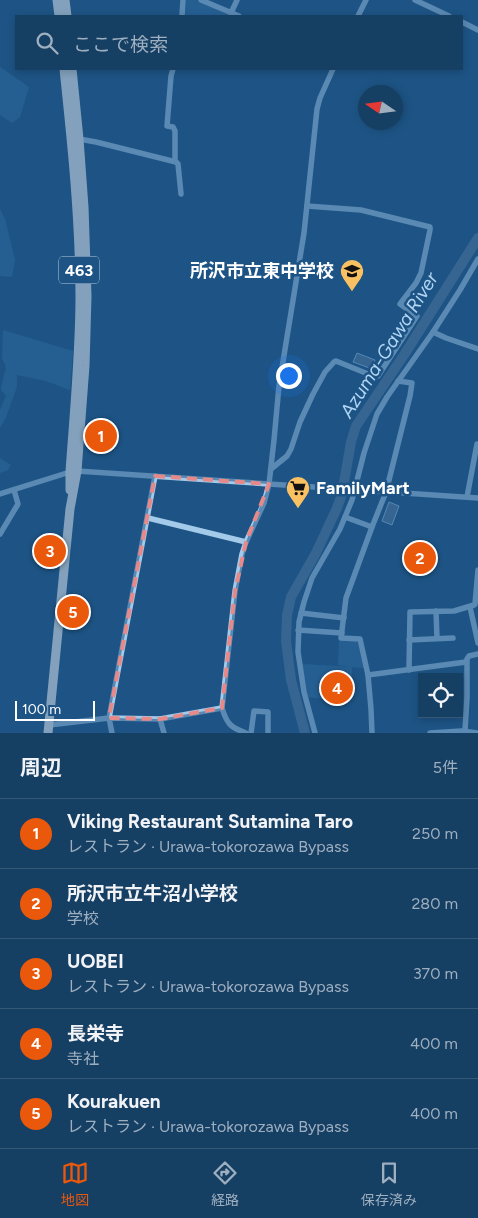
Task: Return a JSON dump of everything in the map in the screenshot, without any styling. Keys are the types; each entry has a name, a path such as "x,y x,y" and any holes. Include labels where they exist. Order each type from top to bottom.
{"highway":[{"path":"57,0 59,15"},
{"path":"65,0 67,15"},
{"name":"463","path":"64,70 78,215 80,296 74,472"},
{"name":"463","path":"49,729 85,366 87,296 84,207 72,70"}],"street":[{"path":"182,15 183,0"},
{"path":"201,0 237,15"},
{"path":"231,12 237,0"},
{"path":"358,15 366,0"},
{"path":"415,0 447,15"},
{"path":"463,22 478,30"},
{"path":"173,70 167,126 173,127 175,131 175,160 178,164 181,194"},
{"path":"246,733 237,730 229,724 222,708 235,591 242,554 264,504 269,484 281,371 304,233 318,109 320,98 334,70"},
{"path":"79,139 176,162"},
{"path":"271,469 288,456 312,394 325,372 334,362 336,361 373,376 378,376 418,316 400,304 421,273 430,230 430,227 372,212 307,206"},
{"path":"315,733 300,673 298,652 298,630 301,613 312,578 345,517 377,414 387,396 433,332 478,258"},
{"path":"433,332 478,349"},
{"path":"372,733 368,675 360,639 341,638 346,598 386,492 412,383 398,381"},
{"path":"467,497 478,445"},
{"path":"0,494 74,472 478,498"},
{"path":"112,733 109,718 155,476"},
{"path":"0,534 18,504 14,490"},
{"path":"345,517 372,528"},
{"path":"148,518 246,542"},
{"path":"409,670 410,612 454,611 476,604 478,570"},
{"path":"470,607 478,643"},
{"path":"436,611 437,638"},
{"path":"301,613 344,618"},
{"path":"298,630 342,633"},
{"path":"409,640 453,638"},
{"path":"463,732 467,697 466,662 469,656 478,654"},
{"path":"368,675 466,662"},
{"path":"49,729 109,718 160,719 222,708"},
{"path":"251,733 254,711 268,712 268,733"},
{"path":"160,719 164,733"},
{"path":"430,733 477,733"}],"highlighted area":[{"path":"155,476 269,484 246,542 235,591 222,708 160,719 109,718"}],"shaded area":[{"path":"186,0 196,0 230,15 185,15"},
{"path":"0,67 29,87 20,117 12,123 0,115"},
{"path":"0,209 5,219 15,260 12,277 0,276"},
{"path":"3,330 73,351 70,390 46,381 17,375 17,387 0,428 0,410 6,396 1,390 6,369 2,359"},
{"path":"357,353 375,360 372,369 353,362"},
{"path":"0,458 11,465 8,470 0,473"},
{"path":"389,502 399,506 392,525 382,521"},
{"path":"339,640 356,641 358,643 364,668 338,665"},
{"path":"302,664 352,667 352,696 339,693 337,700 308,697"}],"waterway":[{"name":"Azuma-Gawa River","path":"305,733 291,680 286,641 287,615 291,597 316,553 337,508 342,494 351,442 356,426 404,355 478,238"}],"place":[{"name":"所沢市立東中学校","path":"352,292"},
{"name":"Viking Restaurant Sutamina Taro","path":"101,436"},
{"name":"FamilyMart","path":"298,509"},
{"name":"UOBEI","path":"50,551"},
{"name":"所沢市立牛沼小学校","path":"420,558"},
{"name":"Kourakuen","path":"73,612"},
{"name":"長栄寺","path":"337,688"}]}
